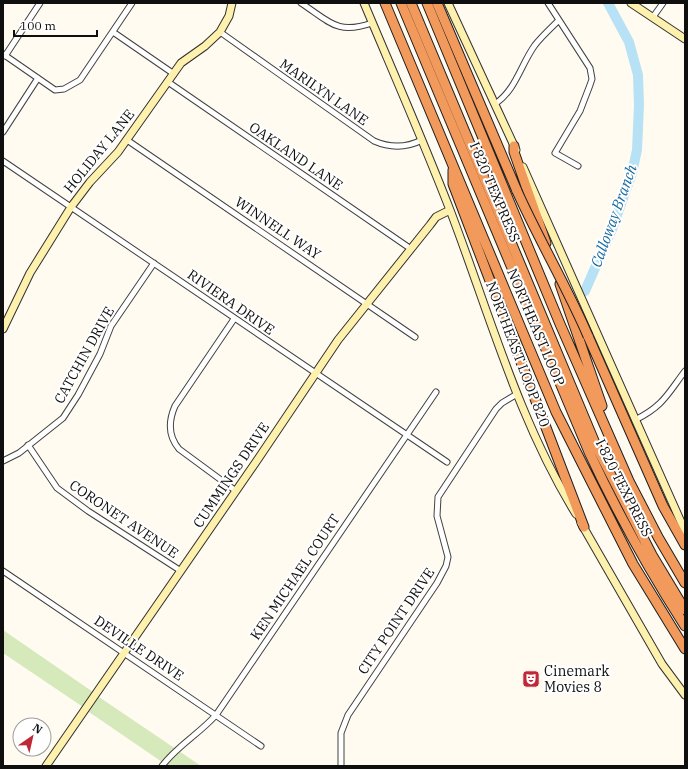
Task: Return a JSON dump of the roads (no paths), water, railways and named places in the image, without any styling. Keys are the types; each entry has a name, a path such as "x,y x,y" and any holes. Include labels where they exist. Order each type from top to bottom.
{"highway":[{"name":"NORTHEAST LOOP","path":"386,3 453,167 574,450 636,571 685,649"},
{"name":"I 820 TEXPRESS","path":"401,3 589,452 644,560 685,626"},
{"name":"I 820 TEXPRESS","path":"411,3 597,448 652,555 685,610"},
{"name":"NORTHEAST LOOP","path":"427,3 560,324 628,481 685,583"},
{"path":"437,3 530,222 571,296 663,506 685,545"},
{"path":"514,146 514,152 606,419 657,527 658,537"},
{"path":"453,167 453,184 584,527"}],"main road":[{"name":"HOLIDAY LANE","path":"3,329 30,273 71,207 90,182 110,162 127,140 181,63 205,46 220,32 229,16 232,3"},
{"name":"NORTHEAST LOOP 820","path":"364,3 450,210 517,394 556,480 662,664 685,695"},
{"path":"448,3 514,146 685,531"},
{"path":"631,3 685,40"},
{"name":"CUMMINGS DRIVE","path":"46,766 125,654 350,324 368,305 436,217 450,210"}],"street":[{"path":"40,3 4,55 55,90 64,89 80,80 132,3"},
{"path":"301,3 333,24 342,28 353,29 372,23"},
{"path":"548,3 590,68 592,79 580,111 555,153 578,166"},
{"path":"653,17 662,3"},
{"path":"495,104 502,100 513,85 535,46 559,20"},
{"path":"113,32 174,74"},
{"name":"MARILYN LANE","path":"220,32 374,141 388,146 405,146 422,140"},
{"path":"3,132 38,78"},
{"name":"OAKLAND LANE","path":"168,82 411,249"},
{"name":"WINNELL WAY","path":"127,140 415,337"},
{"name":"RIVIERA DRIVE","path":"3,161 315,374 447,462"},
{"name":"CATCHIN DRIVE","path":"3,460 19,453 62,418 78,395 100,354 111,326 154,263"},
{"path":"234,319 175,406 170,420 170,432 174,444 179,449 236,491"},
{"path":"635,420 652,411 661,404 685,371"},
{"name":"KEN MICHAEL COURT","path":"162,766 174,752 206,726 216,715 436,392"},
{"name":"CITY POINT DRIVE","path":"341,766 342,733 348,715 437,583 446,566 447,551 436,509 441,490 499,406 517,394"},
{"name":"CORONET AVENUE","path":"28,445 57,488 88,511 181,571"},
{"name":"DEVILLE DRIVE","path":"3,570 260,746"}],"waterway":[{"name":"Calloway Branch","path":"585,291 612,229 632,173 637,150 639,105 638,75 629,42 608,3"}],"place":[{"name":"Cinemark Movies 8","path":"531,679"}]}
